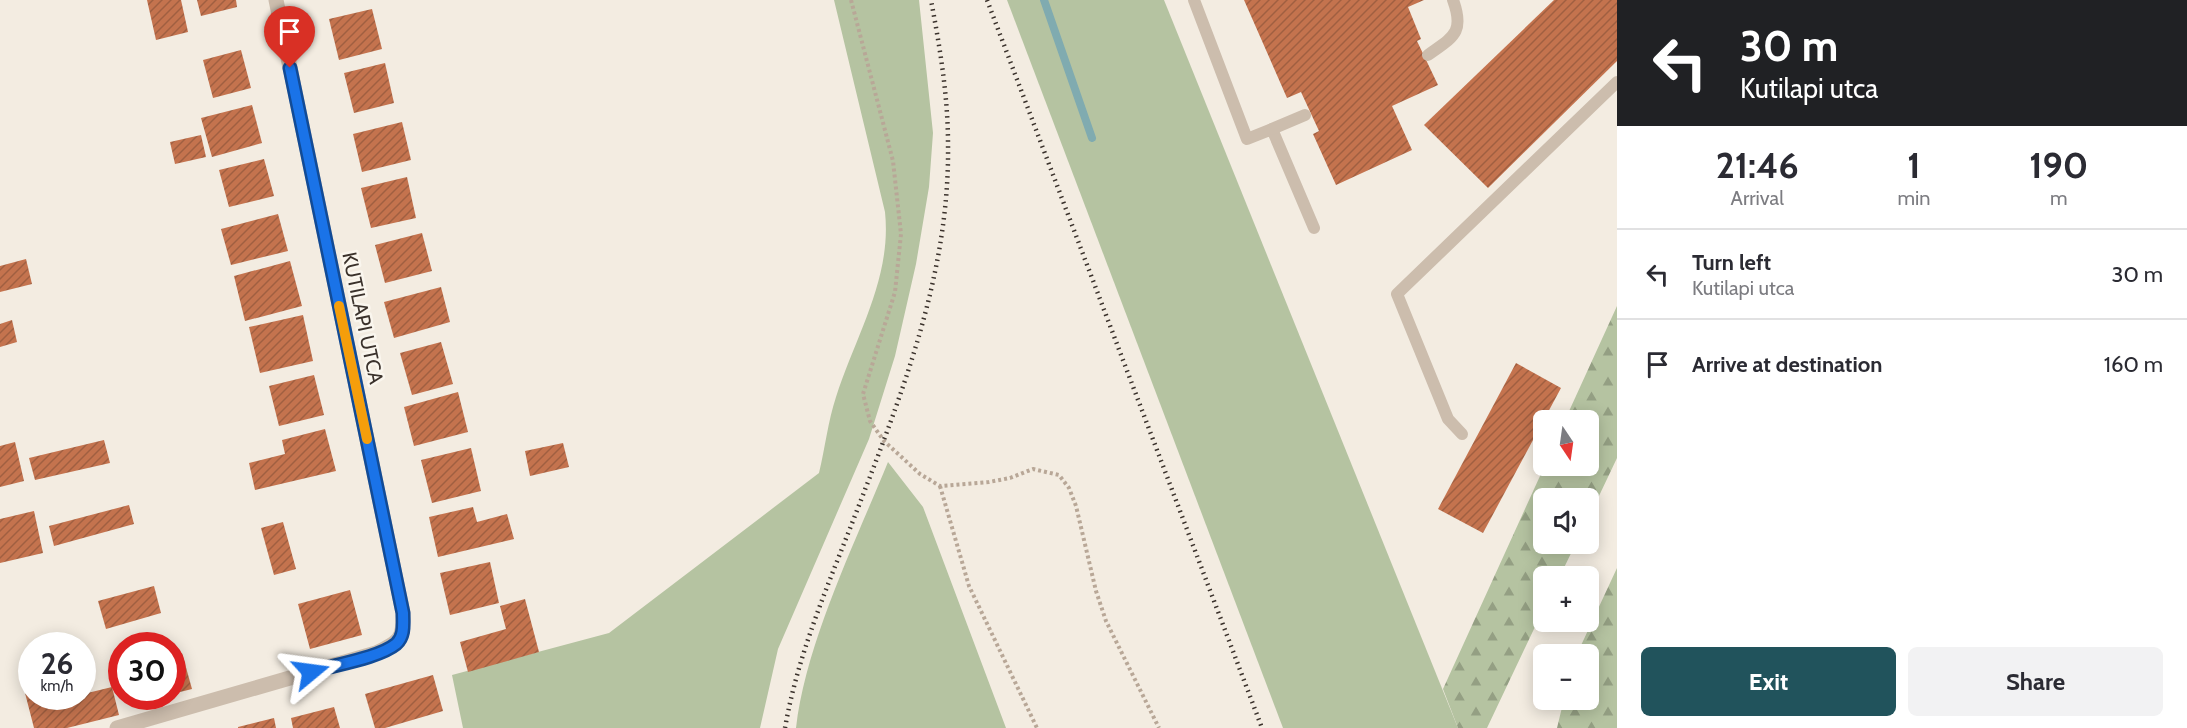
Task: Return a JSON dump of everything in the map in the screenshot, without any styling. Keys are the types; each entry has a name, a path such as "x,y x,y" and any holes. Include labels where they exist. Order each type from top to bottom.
{"street":[{"name":"KUTILAPI UTCA","path":"117,728 376,653 396,644 403,631 403,613 276,0"}],"lane":[{"path":"1194,0 1247,139 1305,115"},
{"path":"1428,55 1449,40 1459,27 1459,15 1453,0"},
{"path":"1462,434 1448,419 1397,294 1617,82"},
{"path":"1272,129 1314,228"}],"path":[{"path":"851,0 893,161 901,234 895,292 863,394 870,421 884,441 920,474 940,486 989,482 1010,478 1033,469 1059,475 1069,488 1076,506 1096,591 1106,621 1159,728"},
{"path":"940,486 969,586 1036,728"}],"green space":[{"path":"834,0 919,0 933,133 929,187 916,264 895,356 869,439 778,649 760,728 463,728 452,675 609,633 819,473 836,397 878,283 886,236 885,212"},
{"path":"1007,0 1164,0 1458,728 1283,728"},
{"path":"1617,306 1617,458 1599,496 1599,488 1535,488 1540,476 1599,476 1599,410 1570,410"},
{"path":"888,462 923,507 1006,728 796,728 801,695 821,627"},
{"path":"1533,491 1533,554 1571,554 1565,566 1533,566 1533,631 1487,728 1458,728 1443,689"},
{"path":"1617,568 1617,728 1557,728 1561,710 1599,710 1599,644 1582,644 1587,632 1599,632 1599,607"}],"building":[{"path":"147,0 181,0 188,32 156,40"},
{"path":"197,0 236,0 237,7 201,16"},
{"path":"1244,0 1424,0 1408,7 1421,39 1417,41 1438,85 1392,106 1412,150 1336,185 1313,134 1319,131 1301,92 1287,98"},
{"path":"1554,0 1617,0 1617,61 1488,188 1424,125"},
{"path":"372,9 382,49 339,60 329,19"},
{"path":"241,50 251,88 213,98 203,60"},
{"path":"385,63 394,103 354,113 344,73"},
{"path":"252,105 262,143 212,157 201,118"},
{"path":"402,122 411,160 362,172 353,134"},
{"path":"201,135 206,157 175,164 170,142"},
{"path":"264,159 274,196 229,207 219,170"},
{"path":"407,177 416,218 371,228 361,188"},
{"path":"278,214 288,251 231,265 221,229"},
{"path":"422,233 432,271 385,283 375,245"},
{"path":"26,259 32,284 0,292 0,266"},
{"path":"290,261 302,306 245,321 234,276"},
{"path":"441,287 450,322 394,338 384,302"},
{"path":"303,315 313,361 260,373 249,327"},
{"path":"12,320 17,342 0,347 0,324"},
{"path":"441,342 453,384 412,395 400,353"},
{"path":"1516,363 1561,388 1549,410 1533,410 1533,440 1483,533 1438,509"},
{"path":"314,375 324,415 279,426 269,386"},
{"path":"458,392 468,432 414,446 404,407"},
{"path":"325,429 336,471 255,490 249,463 285,454 282,440"},
{"path":"104,440 110,463 35,480 29,458"},
{"path":"15,442 24,481 0,487 0,446"},
{"path":"563,443 569,467 530,476 525,451"},
{"path":"471,448 481,491 432,503 421,460"},
{"path":"129,505 134,524 54,546 49,526"},
{"path":"473,507 477,522 507,514 514,539 438,557 429,517"},
{"path":"34,511 43,553 0,563 0,519"},
{"path":"283,522 296,569 274,575 261,528"},
{"path":"490,562 499,603 450,615 440,573"},
{"path":"154,586 161,613 106,629 98,601"},
{"path":"350,590 362,635 310,649 298,604"},
{"path":"525,599 539,652 468,672 460,642 506,629 500,606"},
{"path":"186,667 192,689 186,690"},
{"path":"433,675 443,711 385,728 375,728 365,694"},
{"path":"108,688 108,710 118,710 119,715 67,728 34,728 29,710 96,710 96,691"},
{"path":"334,707 340,728 293,728 291,718"},
{"path":"274,718 276,728 238,728 238,727"}],"waterway":[{"path":"1044,0 1092,138"}],"railway":[{"path":"785,728 806,645 906,378 932,286 947,192 948,144 943,72 931,0"},
{"path":"987,0 1262,728"}],"slow traffic":[{"path":"339,306 367,439"}],"route":[{"path":"290,68 403,613 403,631 396,644 376,653 311,672"}]}
